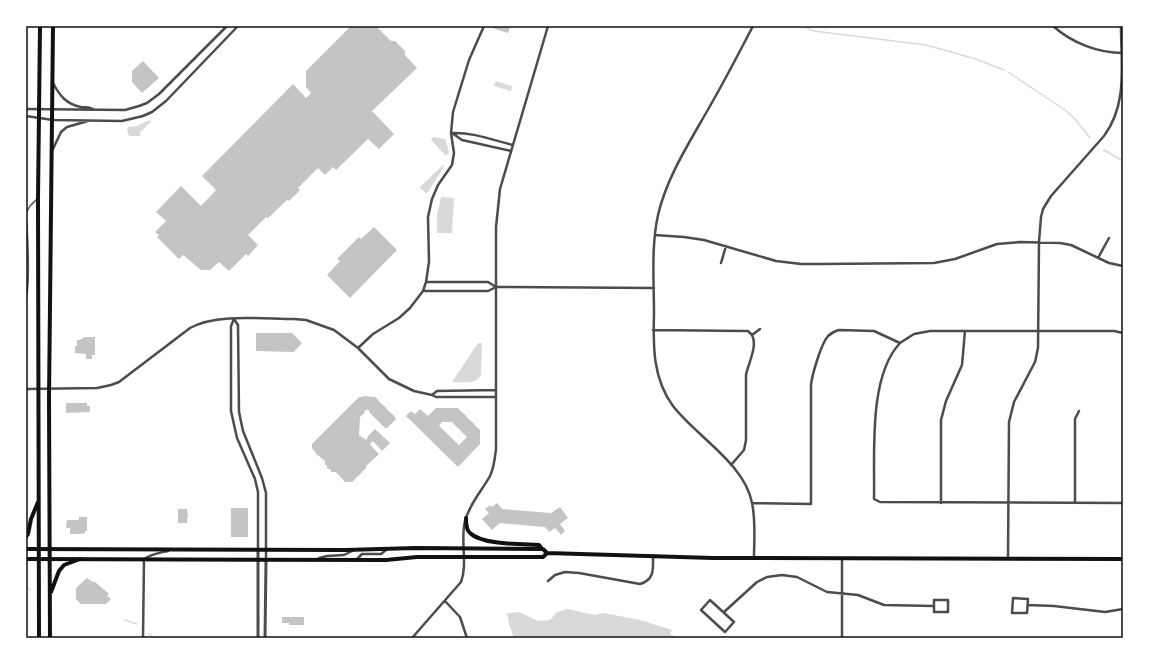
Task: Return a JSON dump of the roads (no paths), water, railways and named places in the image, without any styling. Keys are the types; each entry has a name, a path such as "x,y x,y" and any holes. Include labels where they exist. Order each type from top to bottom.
{"main road":[{"path":"39,638 38,198 40,26"},
{"path":"50,638 49,388 53,26"},
{"path":"26,537 38,500"},
{"path":"466,518 468,530 475,537 500,543 539,545 547,553 754,558 1123,559"},
{"path":"26,549 542,549"},
{"path":"26,559 386,560 417,557 543,557 547,553"},
{"path":"50,594 59,571 64,565 80,559"}],"street":[{"path":"26,109 125,110 147,103 159,94 227,26"},
{"path":"26,116 53,120 127,120 143,116 152,112 166,101 238,26"},
{"path":"358,348 373,334 399,318 410,308 423,291 429,262 428,234 430,209 434,192 452,165 454,153 451,133 453,112 468,60 484,26"},
{"path":"412,638 461,582 463,573 463,534 466,518 473,500 490,475 494,463 496,449 496,227 500,189 548,26"},
{"path":"753,26 719,92 669,182 660,208 655,235 653,346 656,369 668,399 690,425 731,465 745,484 752,503 754,558"},
{"path":"1053,26 1066,36 1081,44 1102,51 1122,53"},
{"path":"1008,558 1009,422 1014,402 1037,355 1039,331 1039,242 1041,216 1047,202 1098,142 1113,121 1120,102 1121,92 1121,26"},
{"path":"53,83 59,94 67,102 74,105 89,107 95,110"},
{"path":"52,150 61,132 67,127 85,123 90,120"},
{"path":"451,133 481,137 513,145"},
{"path":"451,133 461,139 511,151"},
{"path":"655,235 684,237 726,246 776,260 801,264 924,264 955,258 997,244 1039,242 1066,243 1109,263 1123,266"},
{"path":"1098,258 1109,238"},
{"path":"721,263 726,246"},
{"path":"426,282 488,282 496,286 654,288"},
{"path":"423,291 488,291 496,286"},
{"path":"26,389 97,388 111,385 119,382 196,324 216,319 306,320 334,330 358,348 380,372 392,381 414,391 436,397 496,397"},
{"path":"234,319 238,325 239,412 246,441 265,487 267,499 265,638"},
{"path":"234,319 231,326 231,411 237,438 255,479 258,492 258,638"},
{"path":"752,335 760,329"},
{"path":"653,330 744,330 752,335 755,345 746,375 746,440 744,450 731,465"},
{"path":"752,503 811,504 811,386 812,378 824,341 827,337 839,330 866,330 876,332 900,343"},
{"path":"941,503 941,420 946,401 962,365 965,331"},
{"path":"1123,333 965,331 922,332 907,338 900,343 891,354 876,401 874,499 880,502 1123,504"},
{"path":"432,395 437,391 496,390"},
{"path":"1075,503 1075,419 1079,411"},
{"path":"143,638 144,559 151,554 170,550"},
{"path":"315,560 327,556 344,556 355,550"},
{"path":"356,560 362,554 381,554 386,550"},
{"path":"548,581 555,575 565,572 579,573 640,584 645,583 653,573 653,556"},
{"path":"842,558 842,638"},
{"path":"724,612 757,582 775,575 790,575 797,577 819,589 842,594 858,595 877,603 891,606 934,606"},
{"path":"1013,598 1028,599 1028,606 1027,613 1012,612 1013,598"},
{"path":"710,600 724,612 734,622 725,632 701,610 710,600"},
{"path":"934,600 948,600 948,612 934,612 934,606 934,600"},
{"path":"445,601 460,616 467,638"},
{"path":"1028,606 1054,606 1105,612 1123,609"}],"lane":[{"path":"26,213 30,206 38,198"},
{"path":"26,220 28,253 28,293 26,302"}],"waterway":[{"path":"802,26 814,31 926,45 976,59 1004,70"},
{"path":"1008,72 1065,110 1076,120 1090,138"},
{"path":"1104,150 1123,161"},
{"path":"26,586 30,590"},
{"path":"125,620 137,624"},
{"path":"149,634 154,638"}]}
